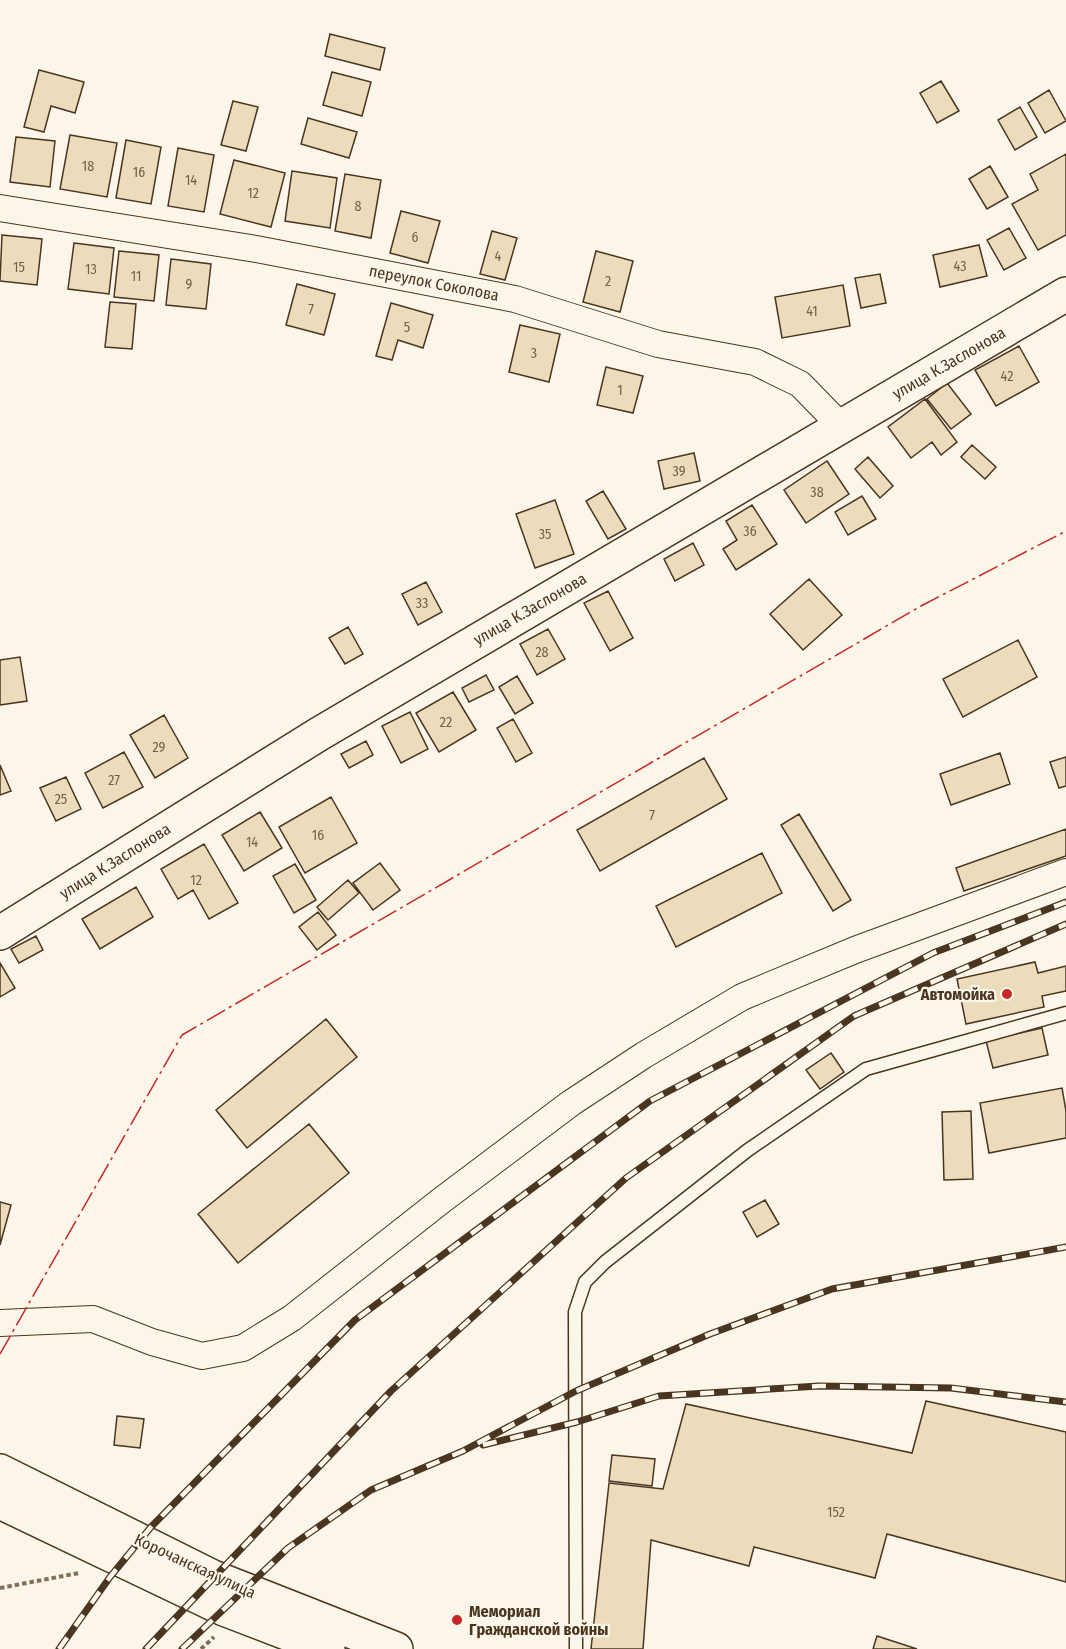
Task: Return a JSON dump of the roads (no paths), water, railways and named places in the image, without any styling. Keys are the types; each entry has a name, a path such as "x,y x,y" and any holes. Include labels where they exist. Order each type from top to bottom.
{"street":[{"name":"переулок Соколова","path":"0,208 256,249 515,299 658,344 755,363 800,384 842,426"},
{"name":"улица К.Заслонова","path":"0,933 319,734 1066,294"},
{"path":"0,1323 93,1319 152,1342 202,1356 243,1348 292,1318 442,1200 571,1103 644,1055 742,997 855,950 1066,872"},
{"name":"Корочанская улица","path":"0,1471 213,1577 396,1649"},
{"name":"Корочанская улица","path":"0,1502 224,1609 328,1649"}],"lane":[{"path":"576,1649 575,1312 585,1282 605,1263 748,1150 866,1069 1066,1013"}],"railway":[{"path":"59,1649 110,1577 151,1527 355,1320 650,1101 933,953 1066,902"},
{"path":"146,1649 391,1391 626,1178 854,1016 1066,924"},
{"path":"182,1649 288,1548 371,1490 463,1451 576,1391 710,1334 832,1289 1066,1247"},
{"path":"483,1445 577,1422 659,1396 819,1386 951,1388 1066,1402"}],"place":[{"name":"Автомойка","path":"1007,994"},
{"name":"Мемориал Гражданской войны","path":"457,1620"}]}
